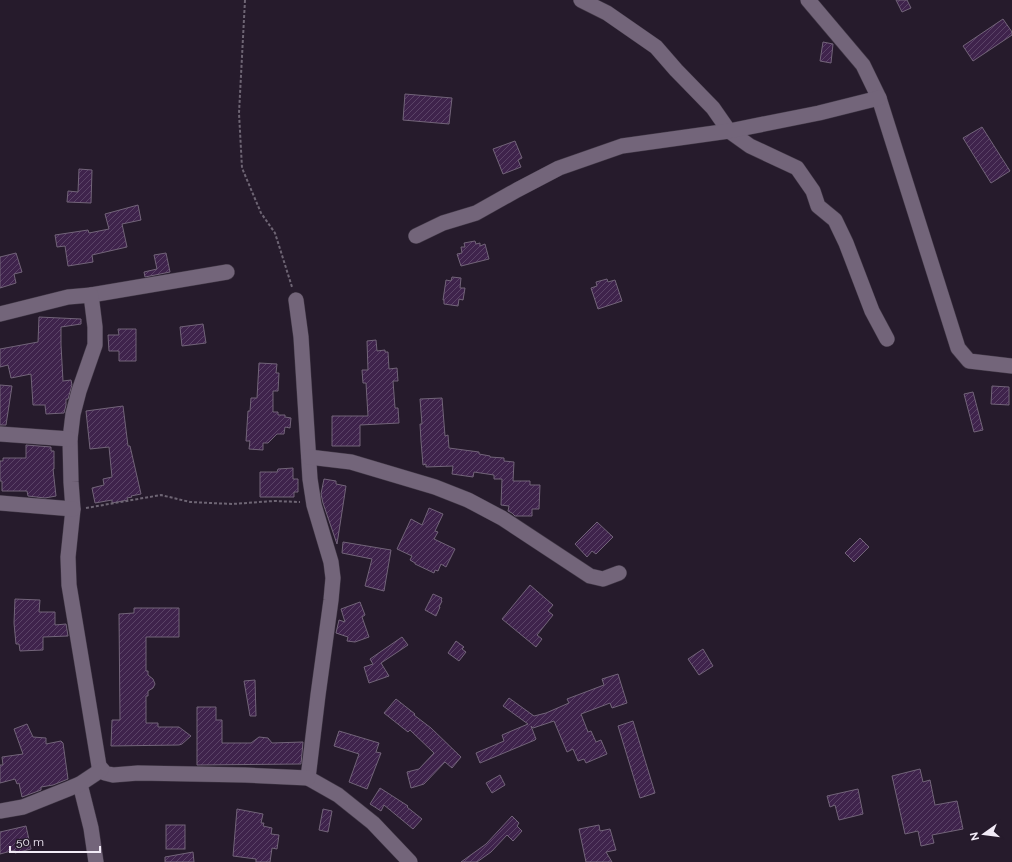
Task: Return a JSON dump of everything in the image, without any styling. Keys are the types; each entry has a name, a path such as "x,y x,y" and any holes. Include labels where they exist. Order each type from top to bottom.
{"street":[{"path":"581,0 607,14 656,47 713,108 729,130 750,146 797,168 813,191 818,206 835,220 846,243 872,312 887,339"},
{"path":"808,0 863,65 879,98 958,348 969,361 1012,366"},
{"path":"416,236 443,222 476,213 559,168 622,146 729,130 819,113 879,98"},
{"path":"0,314 68,297 91,295 227,272"},
{"path":"91,295 95,327 95,345 78,391 70,438 73,509 68,557 68,585 88,693 97,757 101,770 105,773 113,774 162,773 308,778 338,796 373,823 410,862"},
{"path":"296,300 301,337 310,479 314,505 333,578 308,778"},
{"path":"0,434 70,438"},
{"path":"309,457 350,462 435,487 468,500 502,518 590,576 603,579 619,573"},
{"path":"0,503 73,509"},
{"path":"0,811 23,807 80,784 101,770"},
{"path":"80,784 91,828 96,862"}],"path":[{"path":"245,0 239,113 242,168 261,213 275,233 296,300"},
{"path":"73,509 104,506 161,495 190,502 232,504 274,501 304,502 314,505"}],"building":[{"path":"896,0 907,0 911,8 902,12"},
{"path":"1003,19 1012,32 1012,35 973,61 963,46"},
{"path":"823,42 833,44 831,63 820,61"},
{"path":"405,94 452,98 449,124 403,120"},
{"path":"982,127 1010,171 991,183 963,138"},
{"path":"515,141 522,158 518,160 521,167 503,174 493,149"},
{"path":"79,169 92,170 91,203 67,202 68,191 78,192"},
{"path":"138,205 141,220 122,224 127,247 92,255 93,262 68,266 65,246 57,247 55,235 88,230 89,233 109,229 105,214"},
{"path":"475,241 476,244 480,243 480,246 485,244 489,259 461,266 457,254 462,253 461,247 465,247 464,243"},
{"path":"16,253 22,272 14,274 16,283 0,288 0,257"},
{"path":"166,253 170,272 145,277 144,272 157,269 154,255"},
{"path":"452,277 461,278 460,288 465,288 463,300 459,299 458,306 444,304 443,300 446,280 451,281"},
{"path":"607,279 608,282 615,280 622,301 598,309 591,288 597,286 596,282"},
{"path":"39,317 81,319 81,324 61,327 63,381 71,380 72,385 68,399 66,399 64,413 46,414 45,405 33,405 31,374 11,378 8,365 0,367 0,349 38,342"},
{"path":"203,324 206,343 182,346 180,327"},
{"path":"118,329 136,329 136,361 119,361 119,351 109,351 108,335 119,335"},
{"path":"376,340 377,351 385,350 385,352 388,352 389,369 397,368 398,381 393,381 395,408 398,408 399,423 360,425 360,446 332,446 332,416 368,416 366,383 363,383 362,370 368,370 367,341"},
{"path":"259,363 277,364 276,373 279,373 278,391 273,391 273,412 278,412 278,415 285,415 285,417 291,418 290,428 285,427 284,434 277,434 268,443 263,443 263,450 249,449 250,441 246,441 248,411 250,411 251,398 257,398"},
{"path":"0,385 12,386 6,425 0,425"},
{"path":"992,386 1009,387 1009,405 991,404"},
{"path":"973,392 983,430 974,432 964,394"},
{"path":"442,398 445,436 448,435 449,448 479,452 479,454 490,457 504,458 504,461 514,462 513,481 530,481 530,485 540,485 539,509 532,509 532,516 515,516 508,511 509,506 501,505 502,479 494,479 494,475 474,472 473,477 452,474 453,466 426,467 426,464 423,465 420,399"},
{"path":"123,406 128,446 130,446 141,494 131,496 132,497 127,498 128,500 112,503 112,500 95,503 92,488 104,485 103,479 112,477 109,447 90,449 86,411"},
{"path":"26,445 51,447 51,451 54,451 53,469 56,496 45,498 28,496 27,491 2,491 2,481 0,481 0,461 3,461 3,458 26,458"},
{"path":"293,468 293,479 298,479 298,492 294,492 294,497 260,497 260,472 277,472 278,469"},
{"path":"324,479 336,481 336,484 346,486 337,544 321,494"},
{"path":"429,508 443,514 435,531 438,532 434,539 455,549 446,567 441,564 438,571 435,570 434,573 415,564 410,560 412,556 397,549 411,519 422,525"},
{"path":"597,522 613,537 596,554 592,551 587,557 575,544"},
{"path":"860,538 869,547 854,562 845,553"},
{"path":"343,542 391,550 384,591 365,586 372,559 342,553"},
{"path":"530,585 553,605 548,611 553,615 537,635 542,639 536,647 502,619"},
{"path":"433,594 442,598 436,616 425,610"},
{"path":"15,599 40,600 39,612 55,612 55,625 66,624 68,636 43,637 43,650 20,651 19,644 16,644 14,623"},
{"path":"360,602 365,615 362,617 369,637 355,642 347,641 348,637 336,633 339,620 345,622 341,609"},
{"path":"134,608 179,608 179,637 146,637 146,671 148,671 148,675 153,679 155,684 153,688 148,691 148,696 146,696 146,723 158,723 158,727 179,727 191,736 182,744 111,746 112,720 120,720 119,614 134,613"},
{"path":"402,637 408,645 381,663 389,676 369,683 364,667 373,664 370,659"},
{"path":"456,641 464,647 462,649 466,652 459,661 448,653"},
{"path":"703,649 713,666 699,675 688,659"},
{"path":"618,674 627,703 612,708 610,703 581,714 588,732 591,731 596,742 601,740 607,754 586,763 584,759 578,761 573,749 567,752 554,721 533,728 531,726 536,739 535,740 480,763 476,753 504,741 502,735 528,724 503,706 509,698 534,716 546,713 569,703 567,699 604,685 602,679"},
{"path":"255,680 256,716 250,716 244,681"},
{"path":"396,699 431,728 461,757 452,768 445,762 424,784 411,788 407,772 419,769 434,753 410,730 408,732 384,713"},
{"path":"197,707 216,707 216,720 222,720 222,743 251,743 259,737 268,738 272,743 303,742 301,764 197,765"},
{"path":"633,721 655,793 640,798 618,726"},
{"path":"27,724 33,737 46,738 46,744 61,741 63,743 68,779 53,785 41,787 41,790 22,797 19,783 17,784 15,779 0,783 0,765 3,765 2,757 23,754 14,729"},
{"path":"339,731 379,743 376,752 381,753 367,789 349,782 359,754 334,746"},
{"path":"920,769 923,782 930,780 935,805 957,801 963,829 932,835 934,843 921,846 918,831 905,834 892,776"},
{"path":"500,775 505,785 492,793 486,783"},
{"path":"380,788 408,806 407,807 422,819 413,829 384,805 381,811 370,804"},
{"path":"858,789 863,814 839,820 835,805 830,807 827,796"},
{"path":"237,809 263,814 261,823 264,823 263,826 272,828 271,834 279,835 277,849 272,848 270,862 256,862 256,859 233,856"},
{"path":"323,809 332,811 328,832 319,830"},
{"path":"512,816 519,823 517,826 522,831 513,841 507,835 491,852 477,862 461,862 486,844"},
{"path":"166,825 185,825 185,849 166,849"},
{"path":"599,825 600,831 610,829 616,850 606,852 612,862 586,862 579,829"},
{"path":"26,826 31,849 15,853 15,850 0,854 0,832"},
{"path":"193,852 194,862 165,862 165,857"}]}
